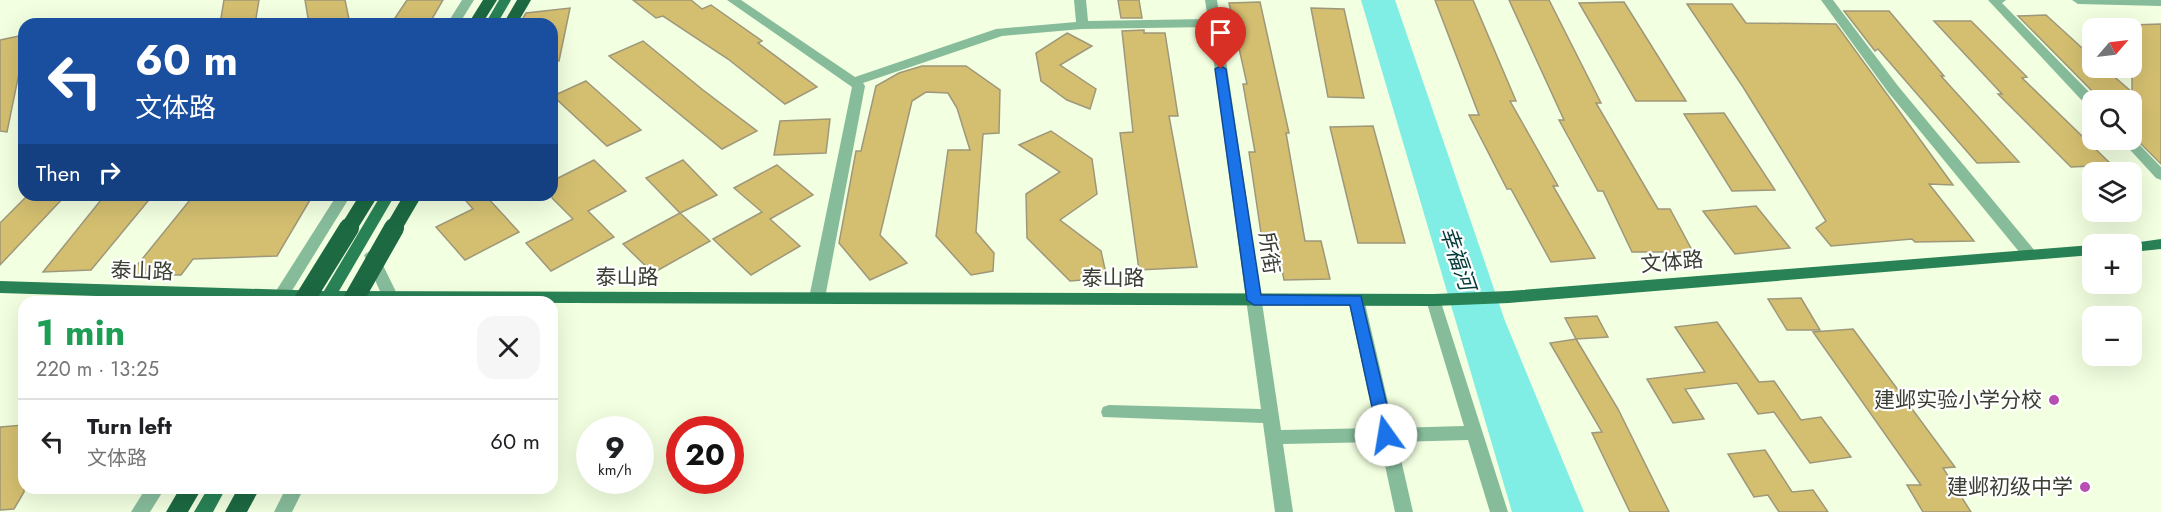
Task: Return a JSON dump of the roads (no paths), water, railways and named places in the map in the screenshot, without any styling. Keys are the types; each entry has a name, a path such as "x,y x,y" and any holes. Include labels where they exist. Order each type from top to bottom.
{"highway":[{"path":"479,18 490,0"},
{"path":"514,18 524,0"},
{"path":"307,296 365,201"},
{"path":"350,296 409,201"},
{"path":"177,512 188,494"},
{"path":"236,512 246,494"}],"main road":[{"path":"494,18 505,0"},
{"path":"504,18 515,0"},
{"path":"328,296 384,201"},
{"path":"350,296 402,201"},
{"path":"2142,246 2161,244"},
{"name":"文体路","path":"1254,300 1439,299 1501,296 2082,251"},
{"name":"泰山路","path":"0,287 209,296"},
{"name":"泰山路","path":"558,299 1254,300"},
{"path":"203,512 214,494"},
{"path":"227,512 237,494"}],"street":[{"path":"457,18 468,0"},
{"path":"733,0 859,86 817,298"},
{"path":"1080,0 1082,25"},
{"name":"所街","path":"1210,0 1284,512"},
{"path":"1827,0 1893,88 2030,255"},
{"path":"2001,0 1993,1 2082,92"},
{"path":"2078,0 2161,2"},
{"path":"854,82 999,32 1082,25 1214,23"},
{"path":"2137,150 2161,175"},
{"path":"281,296 340,201"},
{"path":"371,255 389,296"},
{"path":"1439,299 1499,512"},
{"path":"1356,300 1404,512"},
{"path":"1109,411 1271,416"},
{"path":"1274,437 1475,433"},
{"path":"140,512 152,494"},
{"path":"283,512 292,494"}],"water":[{"name":"幸福河","path":"1361,0 1395,0 1505,321 1584,512 1512,512"}],"place":[{"name":"建邺实验小学分校","path":"2054,400"},
{"name":"建邺初级中学","path":"2085,487"}]}
